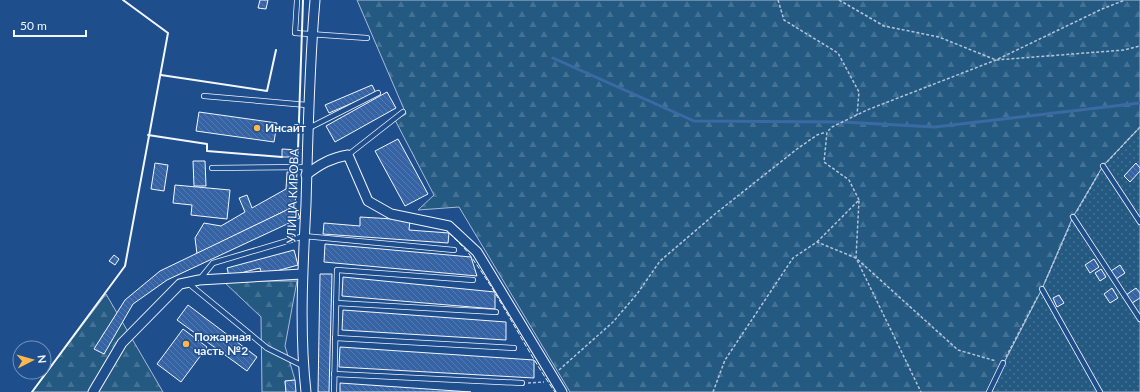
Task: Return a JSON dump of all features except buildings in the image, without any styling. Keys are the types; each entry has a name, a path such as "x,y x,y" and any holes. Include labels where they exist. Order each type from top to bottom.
{"street":[{"name":"УЛИЦА КИРОВА","path":"306,392 303,366 302,274 308,105 315,0"},
{"path":"306,171 334,158 348,156 368,201 392,214 450,226 477,252 562,392"},
{"path":"93,392 122,343 180,284 186,281 302,274"}],"lane":[{"path":"297,1 295,33 368,38"},
{"path":"307,129 378,93"},
{"path":"204,96 308,105"},
{"path":"348,156 403,112"},
{"path":"1104,166 1140,222"},
{"path":"212,168 306,171"},
{"path":"1073,217 1140,319"},
{"path":"199,280 213,263 304,236 454,250"},
{"path":"334,392 337,270 473,280"},
{"path":"186,281 267,348 303,366"},
{"path":"1042,289 1100,392"},
{"path":"336,303 496,312"},
{"path":"335,338 514,348"},
{"path":"989,392 1003,363"},
{"path":"334,374 522,383"}],"path":[{"path":"778,0 784,20 838,53 859,92 857,115"},
{"path":"839,0 884,26 939,36 996,60 1124,50 1140,46"},
{"path":"522,383 548,382 613,322 637,294 660,261 714,214 791,153 817,135 827,132 832,127 857,115 996,60 1102,9 1125,0"},
{"path":"827,132 824,162 849,180 859,200 856,258 921,392"},
{"path":"713,392 724,360 793,258 817,242 859,200"},
{"path":"817,242 856,258 958,350 1003,363"}],"green space":[{"path":"357,0 1140,0 1140,127 1103,166 1073,217 1042,289 989,392 570,392 459,207 418,210 434,195 395,120 406,114"},
{"path":"1140,127 1140,392 989,392 1042,289 1073,217 1103,166"},
{"path":"223,281 297,281 285,346 295,380 285,381 286,392 262,392 261,317"},
{"path":"106,294 163,392 32,392 41,380 52,380 52,366"}],"waterway":[{"path":"553,58 694,121 843,122 935,127 1140,103"}],"fence":[{"path":"449,233 467,251 483,274 555,392"}],"wall":[{"path":"32,392 125,266 168,33 123,0"},
{"path":"298,150 303,0"},
{"path":"161,75 267,91 276,50"},
{"path":"148,135 207,144 207,151 282,157"},
{"path":"297,172 298,157"}],"place":[{"name":"Инсайт","path":"257,128"},
{"name":"Пожарная часть №2","path":"186,344"}]}
